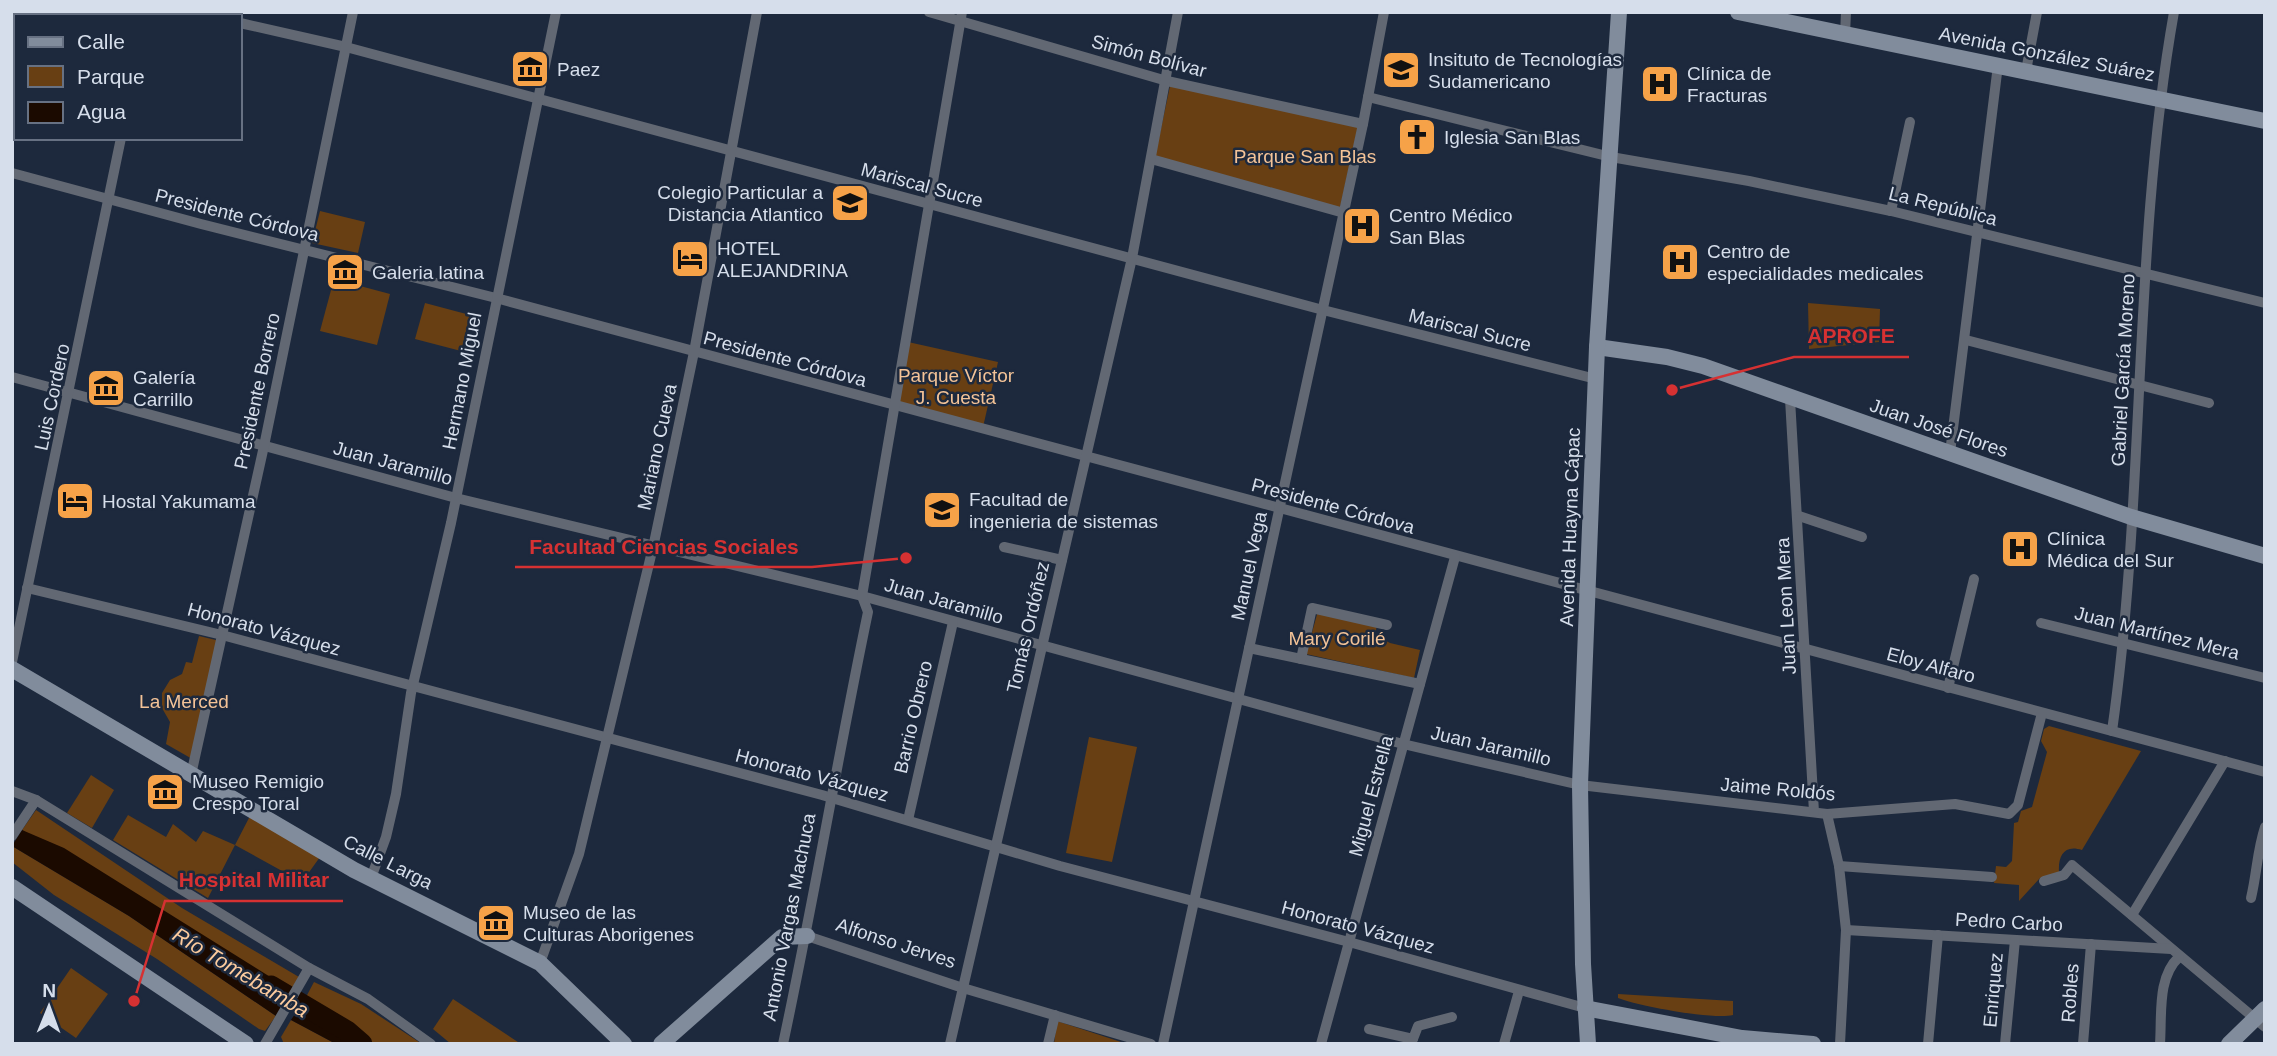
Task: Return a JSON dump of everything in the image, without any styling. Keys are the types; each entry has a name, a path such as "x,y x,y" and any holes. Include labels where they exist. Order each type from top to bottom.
{"street":[{"name":"Presidente Borrero","path":"191,775 264,446 353,12"},
{"name":"Hermano Miguel","path":"371,878 386,837 396,794 413,686 456,498 556,12"},
{"name":"Mariano Cueva","path":"540,963 579,854 654,543 694,352 757,12"},
{"name":"Simón Bolívar","path":"929,12 961,17 1167,81 1363,124"},
{"name":"Tomás Ordóñez","path":"950,1044 1132,258 1178,12"},
{"name":"Manuel Vega","path":"1163,1044 1344,213 1384,12"},
{"name":"Avenida Huayna Cápac","path":"1588,1044 1580,785 1597,347 1619,12"},
{"name":"Avenida González Suárez","path":"1738,12 2265,121"},
{"path":"1845,35 1846,12"},
{"path":"2026,71 2037,12"},
{"name":"Gabriel García Moreno","path":"2112,731 2131,517 2159,98 2175,12"},
{"name":"Antonio Vargas Machuca","path":"783,1044 807,936 830,798 868,611 862,596 961,17"},
{"name":"Mariscal Sucre","path":"242,23 346,47 731,153 1323,310 1596,379"},
{"path":"1950,453 1998,65"},
{"path":"1368,97 1611,158"},
{"path":"1891,211 1910,122"},
{"name":"Luis Cordero","path":"12,662 111,200 121,140"},
{"name":"La República","path":"1611,158 1749,181 1891,211 2265,303"},
{"path":"1152,159 1344,213"},
{"name":"Presidente Córdova","path":"12,173 496,298 1589,593"},
{"path":"1966,340 2209,403"},
{"name":"Juan José Flores","path":"1597,347 1667,357 1703,366 1790,399 2131,517 2265,556"},
{"name":"Juan Jaramillo","path":"12,377 456,498 654,543 862,596 1403,744 1580,785"},
{"name":"Juan Leon Mera","path":"1790,399 1799,516 1814,812"},
{"path":"1799,516 1863,537"},
{"path":"1004,547 1062,560"},
{"name":"Miguel Estrella","path":"1321,1044 1455,557"},
{"path":"1948,688 1974,579"},
{"name":"Honorato Vázquez","path":"27,588 222,635 830,798 997,848 1585,1008"},
{"name":"Eloy Alfaro","path":"1589,593 2265,772"},
{"path":"1301,659 1312,608 1387,625"},
{"name":"Barrio Obrero","path":"908,820 953,622"},
{"name":"Juan Martínez Mera","path":"2041,623 2265,678"},
{"path":"1249,648 1420,684"},
{"name":"Calle Larga","path":"12,669 371,878 540,963 624,1044"},
{"name":"Jaime Roldós","path":"1580,785 1827,814 1955,804 1998,813 2013,813 2042,713"},
{"path":"2132,915 2225,761"},
{"path":"12,791 36,800 309,968 368,999 431,1044"},
{"path":"12,836 36,800"},
{"path":"1827,814 1839,866 1846,930 1840,1044"},
{"path":"2251,898 2258,871 2256,854 2265,827"},
{"path":"2044,881 2064,875 2072,865 2175,953 2261,1018 2229,1044"},
{"path":"1839,866 1992,877"},
{"path":"12,887 246,1044"},
{"name":"Pedro Carbo","path":"1846,930 2091,944 2175,953"},
{"path":"1928,1044 1938,935"},
{"name":"Alfonso Jerves","path":"661,1044 782,937 807,936 963,988 1151,1044"},
{"name":"Enriquez","path":"2006,1044 2015,940"},
{"name":"Robles","path":"2084,1038 2091,944"},
{"path":"2160,1044 2166,972 2175,953"},
{"path":"265,1044 309,968"},
{"path":"1504,1044 1519,991"},
{"path":"1585,1008 1742,1041 1813,1044"},
{"path":"1048,1044 1055,1015"},
{"path":"1368,1029 1414,1041 1418,1026 1452,1017"}],"green space":[{"name":"Parque San Blas","path":"1170,86 1358,126 1340,208 1155,157"},
{"path":"320,211 365,222 358,253 312,243"},
{"path":"334,279 390,294 377,345 320,331"},
{"path":"425,303 470,315 461,351 415,339"},
{"path":"1808,303 1880,309 1879,342 1809,349"},
{"name":"Parque Víctor J. Cuesta","path":"908,342 998,362 983,427 897,405"},
{"name":"Mary Corilé","path":"1318,611 1377,625 1375,635 1390,643 1420,650 1414,678 1306,654"},
{"name":"La Merced","path":"199,636 220,641 194,760 166,744 170,722 162,708 162,693 170,680 182,674 186,662 192,663"},
{"path":"2049,726 2141,751 2082,850 2071,849 2063,853 2059,872 2040,878 2019,901 2019,885 1994,883 1996,866 2006,867 2012,861 2014,823 2018,822 2021,811 2032,807 2047,752 2041,741 2044,729"},
{"path":"1089,737 1137,747 1112,862 1066,853"},
{"path":"91,775 114,790 92,828 67,813"},
{"path":"36,810 182,908 299,977 291,990 22,830"},
{"path":"128,815 166,837 173,824 196,842 203,831 235,845 208,898 113,840"},
{"path":"250,816 320,857 302,882 235,845"},
{"path":"12,846 129,916 276,1016 265,1031 259,1029 157,959 54,895 12,862"},
{"path":"71,968 108,994 76,1038 40,1013"},
{"path":"314,982 361,1004 422,1044 375,1044 306,997"},
{"path":"1618,994 1733,1001 1733,1015 1710,1016 1658,1008 1618,998"},
{"path":"453,999 521,1044 451,1044 433,1029"},
{"path":"291,1020 336,1044 284,1044 281,1037"},
{"path":"1057,1021 1127,1044 1054,1044"}],"water":[{"path":"22,830 64,848 291,990 276,1016 129,916 12,846"},
{"path":"306,997 375,1044 336,1044 291,1020"}],"waterway":[{"name":"Río Tomebamba","path":"271,986 347,1031 362,1044"}],"place":[{"name":"Paez","path":"530,69"},
{"name":"Insituto de Tecnologías Sudamericano","path":"1401,70"},
{"name":"Clínica de Fracturas","path":"1660,84"},
{"name":"Iglesia San Blas","path":"1417,137"},
{"name":"Colegio Particular a Distancia Atlantico","path":"850,203"},
{"name":"Centro Médico San Blas","path":"1362,226"},
{"name":"HOTEL ALEJANDRINA","path":"690,259"},
{"name":"Centro de especialidades medicales","path":"1680,262"},
{"name":"Galeria latina","path":"345,272"},
{"name":"Galería Carrillo","path":"106,388"},
{"name":"APROFE","path":"1672,390"},
{"name":"Hostal Yakumama","path":"75,501"},
{"name":"Facultad de ingenieria de sistemas","path":"942,510"},
{"name":"Clínica Médica del Sur","path":"2020,549"},
{"name":"Facultad Ciencias Sociales","path":"906,558"},
{"name":"Museo Remigio Crespo Toral","path":"165,792"},
{"name":"Museo de las Culturas Aborigenes","path":"496,923"},
{"name":"Hospital Militar","path":"134,1001"}]}
